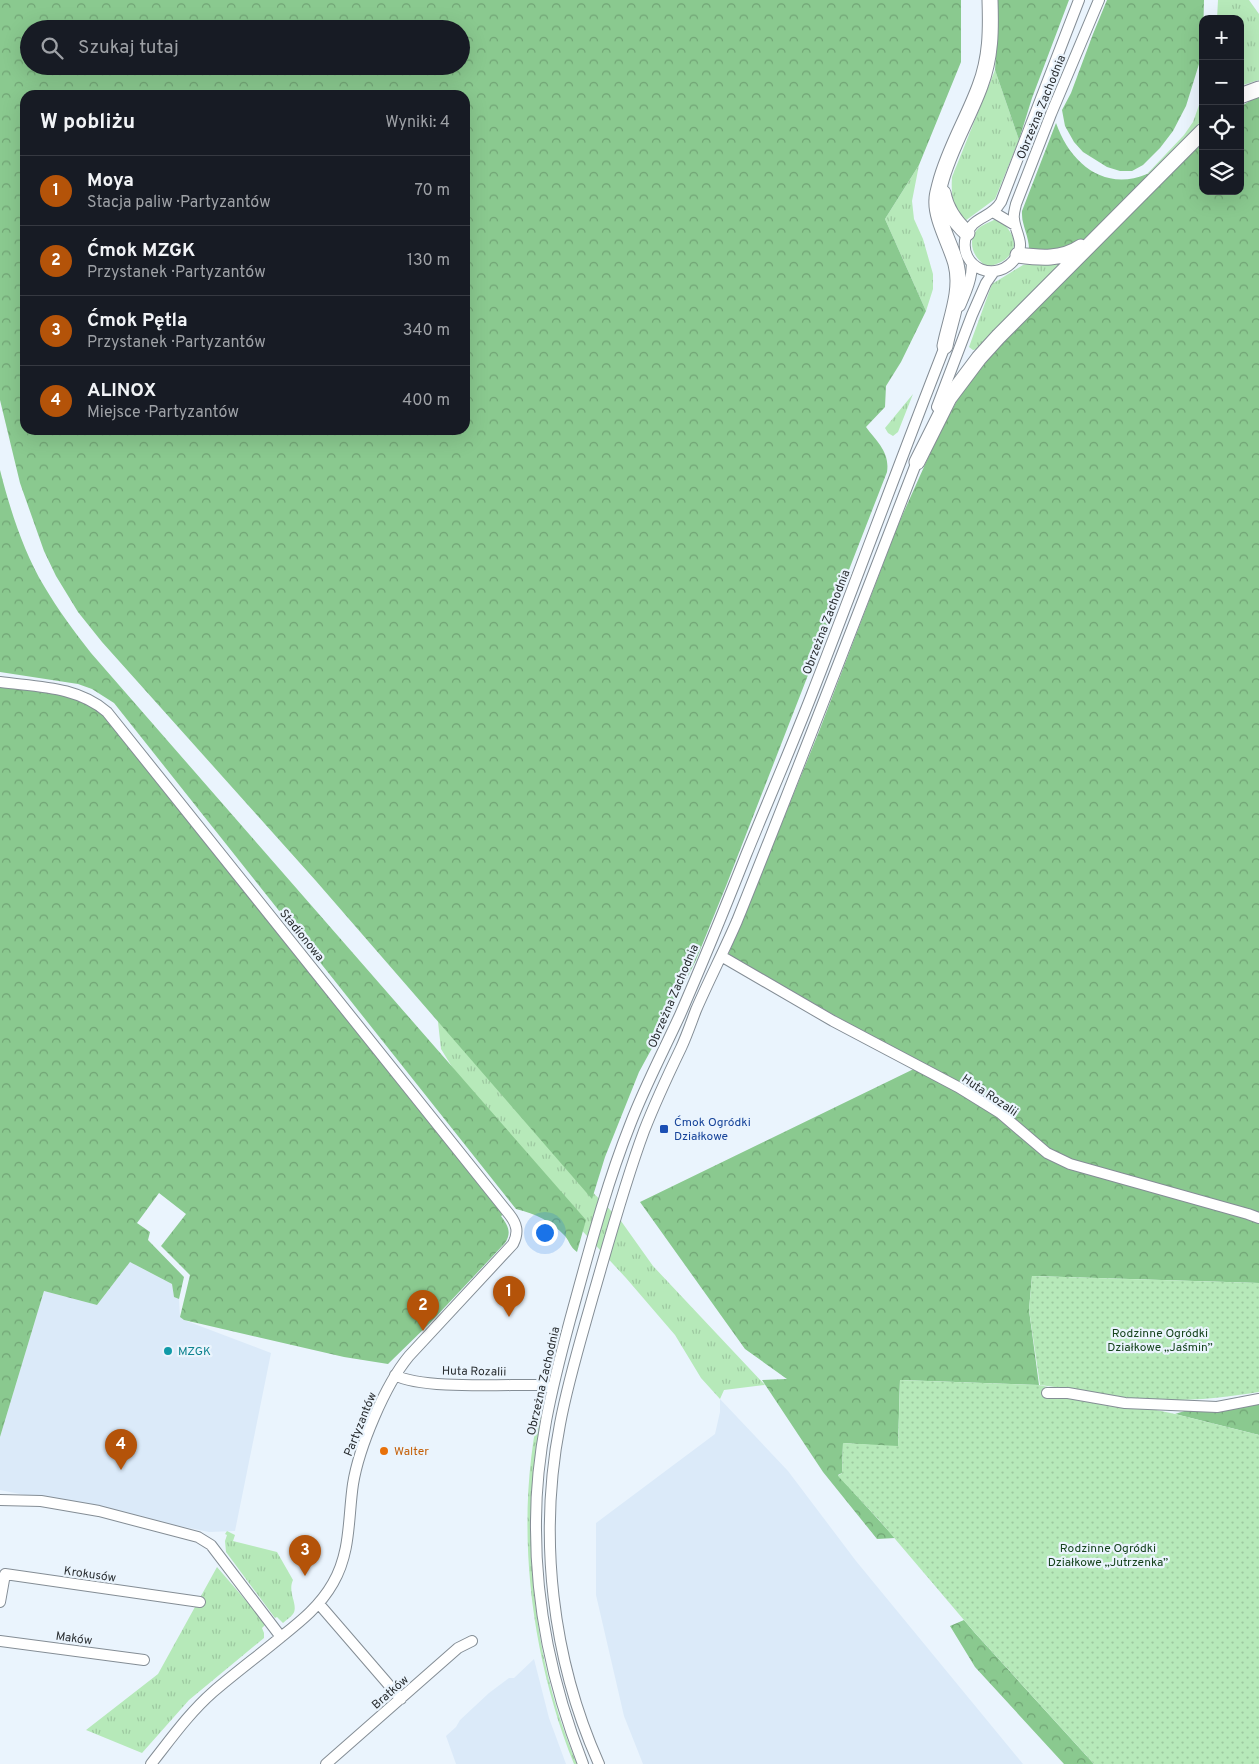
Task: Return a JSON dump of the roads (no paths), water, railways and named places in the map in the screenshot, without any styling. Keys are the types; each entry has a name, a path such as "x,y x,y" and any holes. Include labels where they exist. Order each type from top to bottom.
{"highway":[{"path":"945,346 958,290 958,277 956,264 939,213 937,199 947,160 980,86 990,54 990,0"},
{"path":"1244,95 1259,89"},
{"path":"916,462 949,398 979,358 1199,135"},
{"path":"941,181 948,209 967,233"},
{"path":"1018,255 1039,258 1066,255 1079,249 1106,229"}],"street":[{"name":"Obrzeżna Zachodnia","path":"993,212 1001,202 1079,0"},
{"name":"Obrzeżna Zachodnia","path":"1015,225 1013,216 1016,204 1098,0"},
{"path":"598,1764 576,1700 560,1638 553,1590 550,1519 552,1487 560,1424 569,1383 629,1174 645,1130 721,956 825,700 987,279 993,273 1007,266 1018,255 1021,243 1015,225 993,212 971,225 967,233 966,249 972,263 983,270 993,273"},
{"name":"Obrzeżna Zachodnia","path":"583,1764 552,1672 545,1638 538,1582 537,1485 540,1451 552,1389 588,1253 630,1125 717,927 808,703 970,282 972,263"},
{"name":"Stadionowa","path":"0,682 77,693 98,704 107,712 513,1218 516,1224 516,1238 494,1265"},
{"name":"Huta Rozalii","path":"721,956 833,1021 958,1087 1000,1113 1047,1153 1070,1164 1259,1218"},
{"name":"Partyzantów","path":"150,1764 205,1700 319,1604 334,1582 344,1558 349,1534 353,1485 358,1461 395,1375 409,1356 494,1265"},
{"name":"Huta Rozalii","path":"395,1375 424,1382 542,1385 552,1389"},
{"path":"1047,1393 1068,1393 1125,1403 1217,1407 1259,1399"},
{"path":"0,1500 41,1501 70,1505 134,1519 198,1537 212,1545 282,1637"},
{"name":"Krokusów","path":"0,1602 5,1574 200,1602"},
{"path":"319,1604 401,1699"},
{"name":"Maków","path":"0,1641 144,1660"},
{"name":"Bratków","path":"326,1764 458,1648 472,1641"}],"place":[{"name":"Ćmok Ogródki Działkowe","path":"664,1129"},
{"name":"Moya","path":"509,1317"},
{"name":"Ćmok MZGK","path":"423,1331"},
{"name":"MZGK","path":"168,1351"},
{"name":"Walter","path":"384,1451"},
{"name":"ALINOX","path":"121,1470"},
{"name":"Ćmok Pętla","path":"305,1576"}],"park label":[{"name":"Rodzinne Ogródki Działkowe „Jaśmin”","path":"1160,1340"},
{"name":"Rodzinne Ogródki Działkowe „Jutrzenka”","path":"1108,1555"}]}
